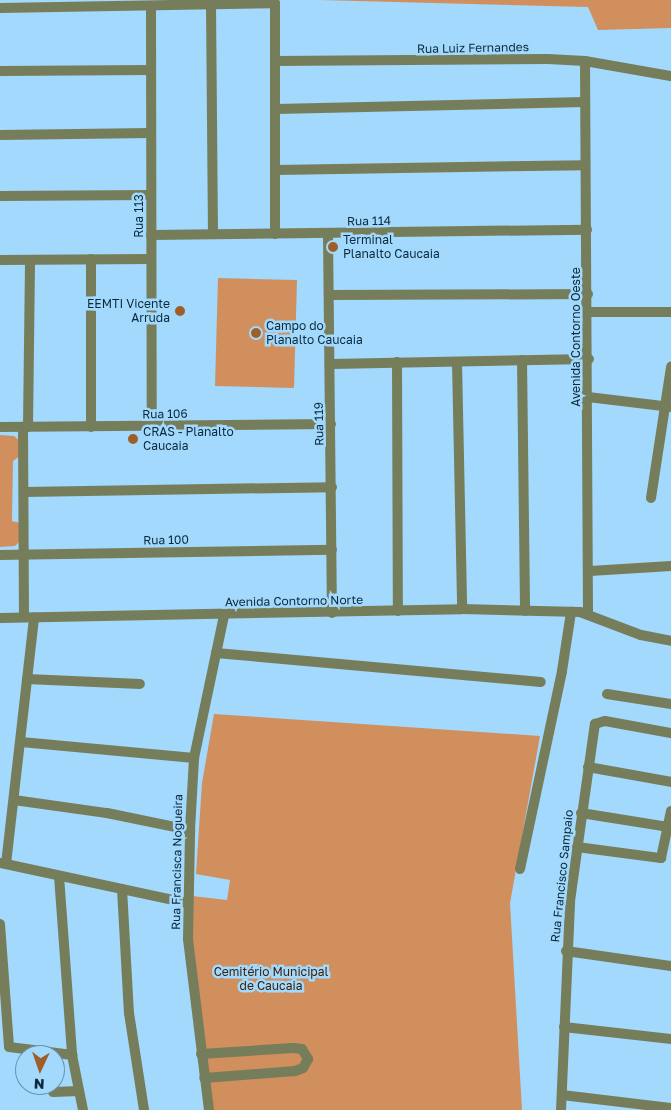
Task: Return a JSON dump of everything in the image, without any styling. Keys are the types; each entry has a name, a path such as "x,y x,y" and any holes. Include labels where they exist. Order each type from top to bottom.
{"street":[{"path":"0,8 52,4 151,6 276,2 276,234"},
{"path":"211,5 213,234"},
{"name":"Rua 113","path":"151,6 152,427"},
{"name":"Rua Luiz Fernandes","path":"275,61 585,61 671,76"},
{"name":"Avenida Contorno Oeste","path":"585,61 589,359 590,571 588,612"},
{"path":"0,71 150,70"},
{"path":"276,108 585,102"},
{"path":"0,135 151,133"},
{"path":"276,170 585,165"},
{"path":"0,196 151,195"},
{"name":"Rua 114","path":"152,235 328,235 587,230"},
{"name":"Rua 119","path":"328,235 332,364 332,613"},
{"path":"91,259 91,427"},
{"path":"0,260 151,259"},
{"path":"30,260 24,492 24,555 29,618 27,679 14,800 3,863 188,903"},
{"path":"329,295 588,294"},
{"path":"588,312 671,312"},
{"path":"332,364 589,359"},
{"path":"522,360 525,611"},
{"path":"397,362 398,611"},
{"path":"457,362 462,609"},
{"path":"651,498 669,406 671,367"},
{"path":"588,397 669,406"},
{"name":"Rua 106","path":"0,427 331,424"},
{"path":"24,492 332,487"},
{"name":"Rua 100","path":"0,555 332,550"},
{"path":"590,571 671,566"},
{"name":"Avenida Contorno Norte","path":"0,618 224,616 462,609 588,612"},
{"path":"520,869 562,670 571,612"},
{"path":"588,612 642,636 671,642"},
{"name":"Rua Francisca Nogueira","path":"209,1110 188,939 190,830 194,758 224,616"},
{"path":"216,652 541,682"},
{"path":"27,679 140,684"},
{"path":"607,694 671,704"},
{"name":"Rua Francisco Sampaio","path":"561,1110 566,951 577,847 595,724 599,721 671,733"},
{"path":"21,742 194,758"},
{"path":"588,767 671,782"},
{"path":"14,800 106,813 190,830"},
{"path":"577,847 661,858 671,811"},
{"path":"582,813 668,827"},
{"path":"59,876 72,1055 83,1110"},
{"path":"122,890 129,1013 144,1110"},
{"path":"0,924 4,1046 72,1055"},
{"path":"566,951 671,966"},
{"path":"564,1027 671,1039"},
{"path":"201,1054 293,1048 302,1049 308,1058 306,1065 295,1071 204,1078"},
{"path":"65,1092 79,1092"},
{"path":"562,1095 671,1108"}],"green space":[{"path":"319,0 671,0 671,28 598,30 588,7"},
{"name":"Campo do Planalto Caucaia","path":"218,278 297,280 294,388 215,386"},
{"path":"0,435 14,436 20,441 20,456 13,461 12,521 20,523 21,540 15,546 0,547"},
{"name":"Cemitério Municipal de Caucaia","path":"214,714 540,736 510,903 522,1110 212,1110 197,1009 191,918 192,896 227,900 230,880 196,874 202,783"}],"place":[{"name":"Terminal Planalto Caucaia","path":"333,247"},
{"name":"EEMTI Vicente Arruda","path":"180,311"},
{"name":"Campo do Planalto Caucaia","path":"256,333"},
{"name":"CRAS - Planalto Caucaia","path":"133,439"}]}
